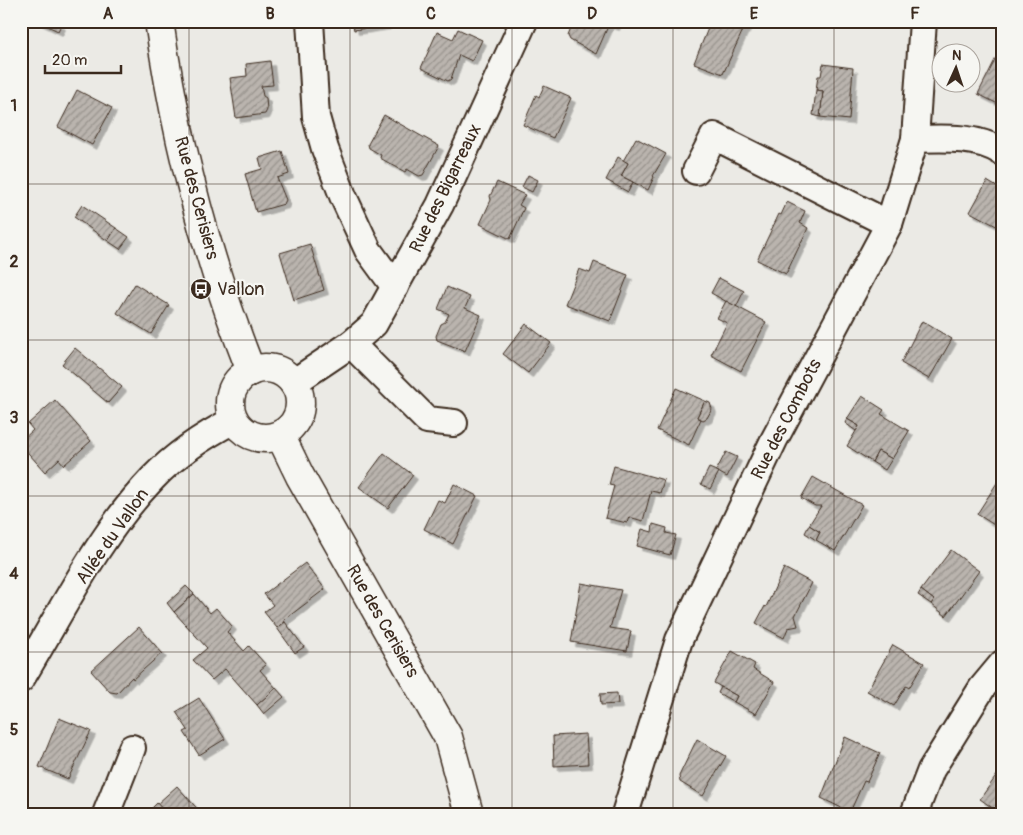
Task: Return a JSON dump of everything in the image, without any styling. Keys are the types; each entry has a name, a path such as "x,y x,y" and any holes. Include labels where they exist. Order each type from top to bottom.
{"street":[{"name":"Rue des Cerisiers","path":"159,21 177,124 220,284 250,371"},
{"path":"310,21 316,117 325,150 342,196 368,250 395,287"},
{"name":"Rue des Bigarreaux","path":"293,383 351,344 374,324 440,205 524,21"},
{"name":"Rue des Combots","path":"625,814 679,640 774,440 889,224 915,139 923,21"},
{"path":"696,171 714,136 889,224"},
{"path":"915,139 949,138 994,146 1002,152"},
{"path":"351,344 428,420 454,423"},
{"path":"262,368 274,370 285,374 293,383 299,397 299,412 292,426 280,435 258,438 244,432 234,420 230,408 230,395 240,378 250,371 262,368"},
{"name":"Allée du Vallon","path":"21,679 96,554 133,500 154,477 179,455 234,420"},
{"name":"Rue des Cerisiers","path":"280,435 303,482 448,737 470,814"},
{"path":"914,814 931,770 982,688 1002,664"},
{"path":"106,814 132,748"}],"building":[{"path":"37,21 54,21 61,25 58,31"},
{"path":"352,21 386,21 386,25 354,30"},
{"path":"574,21 617,21 615,26 609,24 596,54 570,40 568,36"},
{"path":"711,21 722,21 743,30 723,74 694,63"},
{"path":"722,21 748,21 744,30"},
{"path":"458,29 482,40 472,61 459,55 451,79 448,81 421,68 437,32 453,39"},
{"path":"998,54 1002,56 1002,106 978,94"},
{"path":"270,61 273,85 261,86 263,96 266,98 267,110 265,114 236,118 230,78 247,76 246,64"},
{"path":"823,64 853,68 849,120 820,117 823,91 816,90 818,76 821,76"},
{"path":"544,86 571,98 553,138 523,125 536,95 539,97"},
{"path":"77,90 112,108 92,145 58,127"},
{"path":"816,90 823,91 820,117 813,115"},
{"path":"384,115 439,146 423,175 419,176 407,169 405,172 380,158 381,155 369,148 368,144"},
{"path":"636,138 666,154 653,176 648,190 621,176 628,163 623,161"},
{"path":"282,151 289,174 277,178 286,200 284,204 256,212 245,174 262,169 259,158"},
{"path":"618,157 628,163 621,176 633,182 628,192 606,180"},
{"path":"528,175 538,180 532,192 522,187"},
{"path":"987,181 1002,190 1002,229 970,212"},
{"path":"497,182 525,195 519,205 524,208 510,239 480,224"},
{"path":"787,202 805,211 800,223 808,228 786,274 757,260 779,214 781,215"},
{"path":"82,205 116,228 108,241 74,217"},
{"path":"116,228 129,237 120,249 108,241"},
{"path":"310,244 324,290 294,300 280,253"},
{"path":"594,262 628,275 610,321 565,304 579,269 590,273"},
{"path":"719,278 744,291 736,307 711,293"},
{"path":"135,284 169,305 151,334 117,313"},
{"path":"447,287 470,297 465,308 481,315 465,351 437,340 436,336 441,324 445,322 449,314 438,309"},
{"path":"726,301 766,322 741,371 711,355 727,323 717,318"},
{"path":"922,321 952,339 929,379 901,363"},
{"path":"526,324 551,343 528,373 503,354"},
{"path":"75,348 122,387 108,403 62,364"},
{"path":"676,388 705,401 697,417 701,419 689,445 657,430"},
{"path":"862,396 884,410 881,414 909,431 892,459 878,451 872,462 847,446 859,426 847,419"},
{"path":"55,400 91,441 64,465 59,459 45,472 21,445 21,441 33,430 28,424"},
{"path":"705,401 710,403 712,409 707,418 703,420 697,417"},
{"path":"847,419 859,426 856,431 845,423"},
{"path":"878,451 892,459 885,470 872,462"},
{"path":"726,452 737,457 727,477 716,471"},
{"path":"384,453 413,475 388,508 359,487"},
{"path":"614,466 664,480 660,493 651,491 643,521 629,517 627,523 605,518 614,486 609,485"},
{"path":"709,468 719,472 710,489 701,484"},
{"path":"1002,475 1002,530 977,514"},
{"path":"813,477 862,505 835,551 816,540 820,532 809,525 821,506 815,506 801,498"},
{"path":"454,484 477,496 453,544 424,529 438,500 445,503"},
{"path":"653,524 667,528 666,533 676,535 670,555 637,546 642,529 652,532"},
{"path":"809,525 820,532 816,540 805,533"},
{"path":"951,550 979,571 946,616 931,604 934,600 921,590"},
{"path":"305,563 325,589 284,620 285,622 277,628 264,612 273,605 264,594"},
{"path":"784,568 812,583 795,616 798,626 788,628 784,638 756,623 766,607"},
{"path":"581,583 621,590 610,628 631,631 627,651 571,642"},
{"path":"186,586 194,594 174,612 167,603"},
{"path":"921,590 934,600 931,604 918,595"},
{"path":"194,594 210,613 216,608 232,626 227,632 244,651 249,646 266,665 260,670 276,688 257,705 225,669 212,680 193,660 207,648 174,612"},
{"path":"285,622 304,647 295,653 277,628"},
{"path":"139,627 162,653 133,679 132,677 117,693 110,692 91,671"},
{"path":"893,645 924,663 909,688 906,686 894,706 867,691"},
{"path":"732,651 755,664 753,669 774,682 756,714 734,702 737,696 714,683"},
{"path":"721,687 737,696 734,702 718,693"},
{"path":"276,688 284,697 264,714 257,705"},
{"path":"617,693 618,704 601,705 600,694"},
{"path":"199,698 225,739 199,755 184,732 188,730 176,712"},
{"path":"59,718 91,731 68,779 39,767"},
{"path":"586,734 588,764 554,766 553,736"},
{"path":"845,737 880,753 867,782 864,781 850,812 821,798"},
{"path":"697,739 726,756 703,796 680,782 679,776"},
{"path":"1002,768 1002,814 1001,814 980,799"},
{"path":"177,786 202,814 159,814 163,810 157,804"},
{"path":"157,803 163,810 159,814 153,814 150,810"}],"place":[{"name":"Vallon","path":"201,289"}]}
